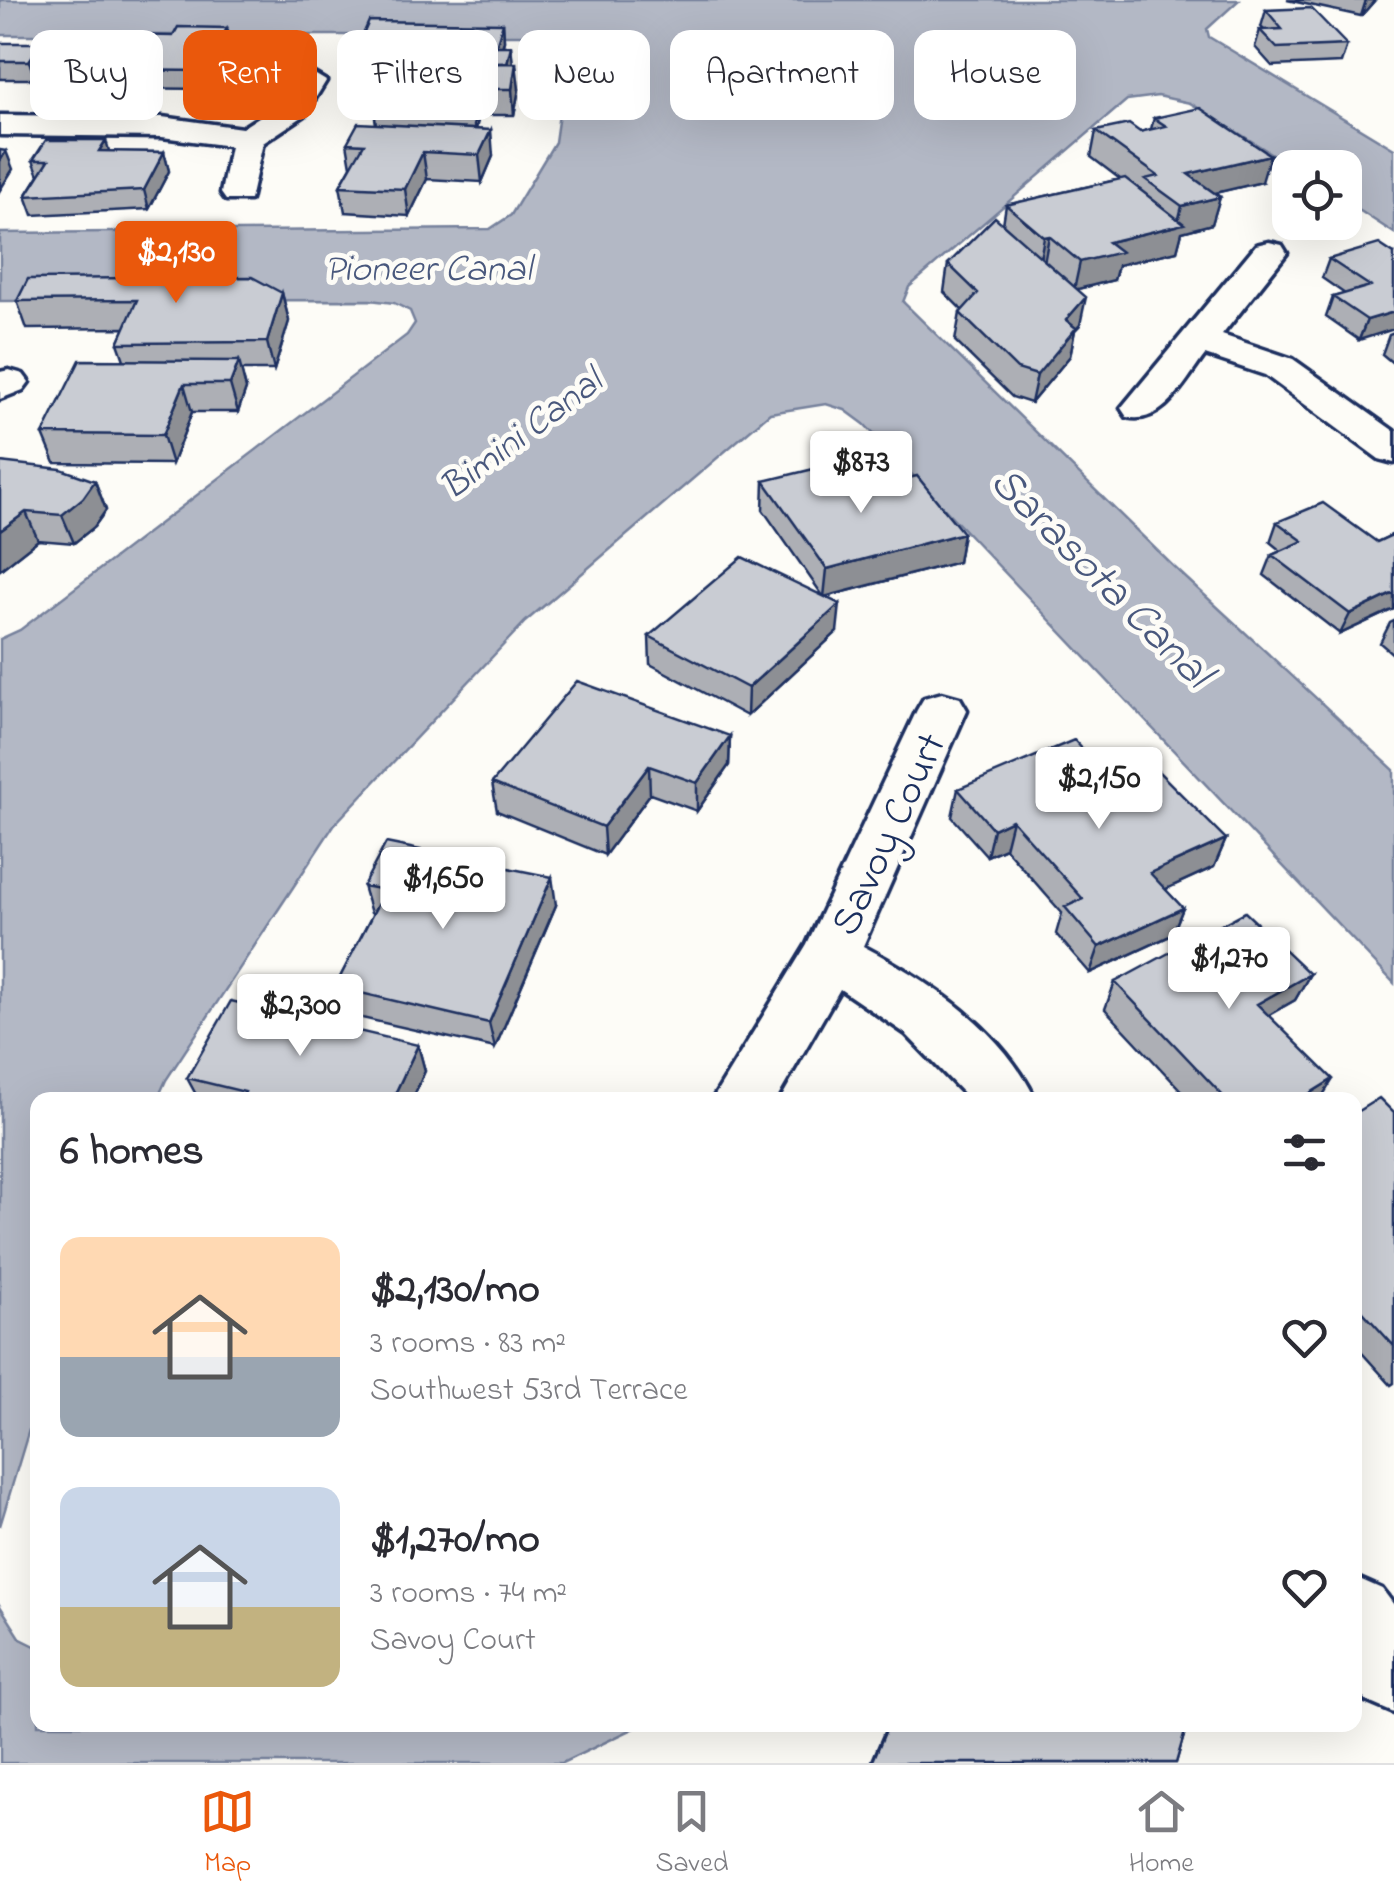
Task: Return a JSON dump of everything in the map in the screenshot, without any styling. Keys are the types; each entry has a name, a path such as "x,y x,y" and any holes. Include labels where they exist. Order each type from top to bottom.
{"street":[{"path":"0,125 162,127 248,139 276,120"},
{"path":"238,193 248,139"},
{"path":"1141,408 1268,253"},
{"path":"1200,340 1279,367 1394,450"},
{"name":"Savoy Court","path":"748,1092 830,956 942,710"},
{"name":"Savoy Court","path":"830,956 920,1008 972,1056 999,1092"},
{"path":"1362,1626 1394,1673"}],"water":[{"path":"0,0 1239,0 1207,29 1209,37 1394,149 1394,233 1362,212 1362,150 1272,150 1272,154 1190,103 1158,96 1127,100 909,287 903,302 1173,566 1394,770 1394,983 864,424 845,410 826,404 770,413 525,622 334,825 161,1092 30,1092 30,1426 0,1526 0,639 20,630 407,335 415,323 410,311 394,303 370,300 0,301 0,233 490,229 511,215 555,142 558,120 650,120 650,30 518,30 518,35 498,35 498,30 337,30 337,35 317,35 317,30 183,30 183,35 163,35 163,30 30,30 30,35 0,35"},
{"path":"0,1606 21,1639 30,1644 30,1732 626,1732 562,1763 0,1763"}],"building":[{"path":"1311,8 1347,45 1277,48 1260,30 1282,29 1266,10"},
{"path":"369,21 503,23 498,39 498,30 365,30"},
{"path":"178,27 227,28 183,30 183,71 163,71 163,36 173,36"},
{"path":"0,43 30,43 29,61 0,61"},
{"path":"498,46 511,46 507,63 498,63"},
{"path":"498,63 516,63 512,89 498,89"},
{"path":"1200,108 1270,155 1188,174 1220,197 1182,206 1145,179 1158,176 1096,131 1129,124 1140,132 1166,126 1154,118"},
{"path":"358,123 491,130 479,155 423,152 405,189 340,186 364,144 347,143"},
{"path":"46,140 106,140 99,151 164,152 144,190 26,196 49,160 33,160"},
{"path":"1125,178 1184,224 1108,242 1121,252 1080,262 1006,205"},
{"path":"995,217 1086,297 1066,320 1076,328 1037,375 1017,369 960,313 978,293 948,264"},
{"path":"1379,244 1394,254 1394,312 1367,320 1333,297 1370,286 1329,259"},
{"path":"252,277 282,293 267,342 118,343 137,300 17,301 28,279"},
{"path":"80,360 239,361 230,384 184,384 163,435 43,434"},
{"path":"0,462 61,469 95,481 83,498 62,515 26,512 0,531"},
{"path":"826,466 847,493 917,476 963,533 827,569 764,481"},
{"path":"1323,503 1377,542 1394,534 1394,593 1350,614 1272,555 1303,541 1277,522"},
{"path":"742,557 840,604 748,688 649,636"},
{"path":"577,681 730,736 697,783 649,766 603,827 492,783"},
{"path":"1074,740 1104,772 1143,756 1226,839 1150,873 1183,908 1099,947 1065,907 1083,899 1012,820 993,829 958,789"},
{"path":"386,843 552,877 489,1023 335,987 385,890 363,886"},
{"path":"1245,912 1310,974 1257,1004 1333,1079 1312,1092 1219,1092 1115,982"},
{"path":"231,1001 418,1045 396,1092 245,1092 187,1078"},
{"path":"1379,1098 1394,1113 1394,1346 1362,1311 1362,1109"},
{"path":"885,1732 1185,1732 1176,1763 872,1763"}],"water label":[{"name":"Pioneer Canal","path":"428,267"},
{"name":"Bimini Canal","path":"520,433"},
{"name":"Sarasota Canal","path":"1103,575"}]}
